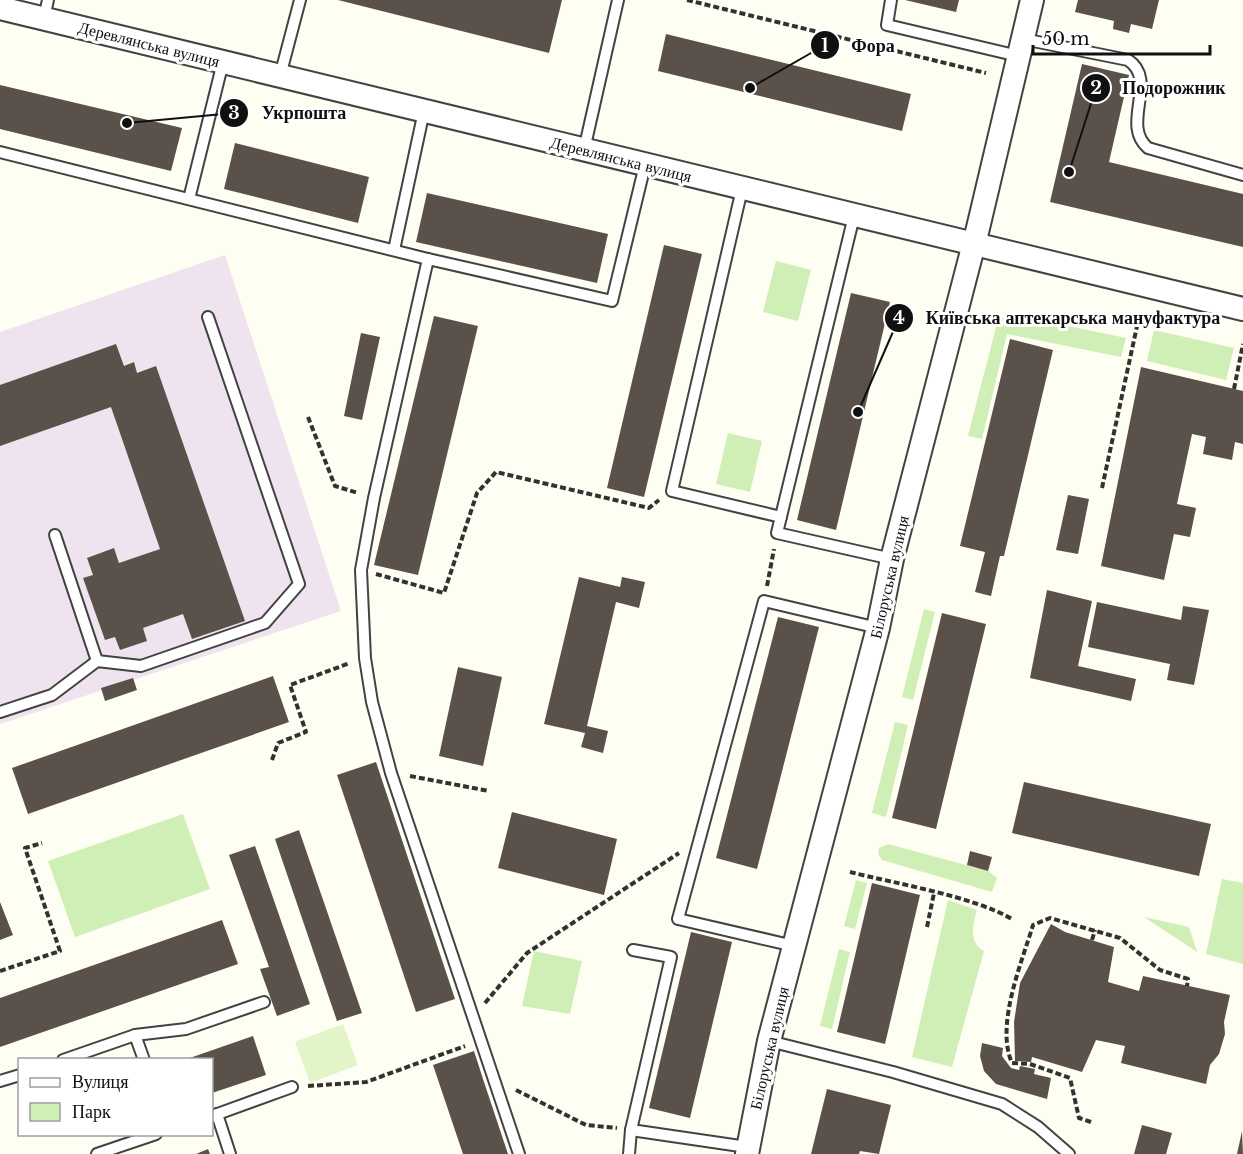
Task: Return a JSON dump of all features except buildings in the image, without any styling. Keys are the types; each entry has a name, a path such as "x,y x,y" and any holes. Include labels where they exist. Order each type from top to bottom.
{"street":[{"name":"Білоруська вулиця","path":"747,1151 769,1041 878,628 892,559 973,245 1032,0"},
{"name":"Деревлянська вулиця","path":"0,8 46,9 223,62 1243,309"}],"lane":[{"path":"280,76 300,0"},
{"path":"584,150 618,0"},
{"path":"891,0 886,25 1020,47 1128,60 1141,75 1137,130 1141,142 1148,148 1243,175"},
{"path":"189,199 223,62"},
{"path":"394,250 424,111"},
{"path":"0,152 428,259 612,301 645,165"},
{"path":"742,189 672,491 781,517"},
{"path":"854,216 777,532 892,559"},
{"path":"428,259 374,498 361,570 365,657 372,702 391,772 519,1154"},
{"path":"0,712 52,695 97,661 141,666 265,623 299,584 208,318"},
{"path":"55,535 97,661"},
{"path":"794,946 678,920 764,601 878,628"},
{"path":"629,1154 631,1130 671,957 633,950"},
{"path":"66,1058 135,1035 186,1029 264,1002"},
{"path":"135,1035 144,1058"},
{"path":"769,1041 1002,1104 1038,1127 1069,1154"},
{"path":"0,1081 18,1076"},
{"path":"231,1154 214,1115 292,1087"},
{"path":"631,1130 747,1151"},
{"path":"98,1154 150,1136"}],"path":[{"path":"687,0 986,73"},
{"path":"1102,488 1139,317"},
{"path":"1234,389 1243,345"},
{"path":"308,417 335,486 374,498"},
{"path":"361,570 444,592 477,493 496,472 649,508 672,491"},
{"path":"764,601 777,532"},
{"path":"272,760 278,743 306,732 290,685 330,670"},
{"path":"391,772 489,791"},
{"path":"473,1018 527,953 700,839"},
{"path":"0,971 60,951 25,848 42,843"},
{"path":"850,872 1000,912 1012,919"},
{"path":"927,927 934,893"},
{"path":"1091,1122 1079,1118 1070,1078 1030,1064 1012,1063 1008,1054 1007,1033 1011,997 1033,924 1050,918 1120,938 1161,970 1188,980 1187,986"},
{"path":"1092,940 1095,930"},
{"path":"292,1087 366,1082 480,1040"},
{"path":"494,1079 586,1125 631,1130"}],"shaded area":[{"path":"225,255 341,611 0,724 0,332"}],"green space":[{"path":"776,261 811,270 798,321 763,312"},
{"path":"1010,314 1126,338 1121,357 1007,334 982,439 968,436 996,327 1001,319"},
{"path":"1154,330 1234,348 1226,380 1147,361"},
{"path":"728,433 762,441 750,492 716,484"},
{"path":"924,609 935,612 913,700 902,697"},
{"path":"895,722 908,725 886,817 872,813"},
{"path":"183,814 210,889 75,937 48,861"},
{"path":"888,844 988,871 997,878 992,892 882,860 878,854 879,848"},
{"path":"1222,879 1243,883 1243,964 1206,954"},
{"path":"856,880 867,883 855,929 844,926"},
{"path":"948,900 977,910 973,927 974,938 984,951 952,1067 912,1057"},
{"path":"1144,917 1189,927 1197,952"},
{"path":"839,949 850,952 832,1029 820,1026"},
{"path":"534,951 582,961 570,1014 522,1006"},
{"path":"343,1024 358,1065 310,1083 295,1042"}],"place":[{"name":"Фора","path":"750,88"},
{"name":"Укрпошта","path":"127,123"},
{"name":"Подорожник","path":"1069,172"},
{"name":"Київська аптекарська мануфактура","path":"858,412"}]}
